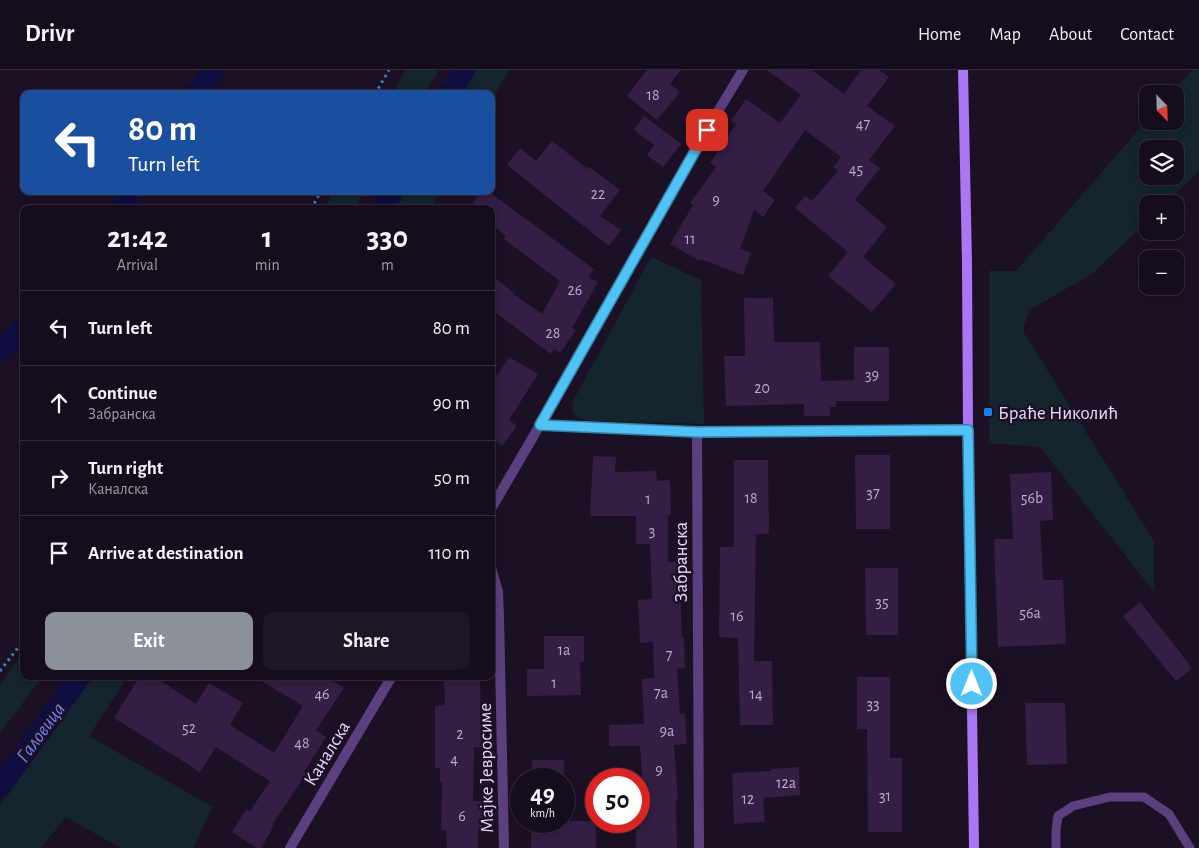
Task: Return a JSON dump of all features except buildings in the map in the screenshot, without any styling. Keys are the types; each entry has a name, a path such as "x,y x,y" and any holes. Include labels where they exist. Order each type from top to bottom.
{"main road":[{"path":"963,70 974,848"}],"street":[{"path":"495,503 743,70"},
{"path":"540,425 697,432 968,430"},
{"name":"Забранска","path":"697,432 699,848"},
{"name":"Мајке Јевросиме","path":"495,582 498,592 499,617 504,848"},
{"name":"Каналска","path":"290,848 390,680"}],"lane":[{"path":"1056,848 1058,816 1073,806 1118,797 1144,797 1168,814 1190,848"}],"path":[{"path":"378,90 390,70"},
{"path":"0,671 20,645"}],"shaded area":[{"path":"406,70 439,70 426,90 394,90"},
{"path":"469,70 509,70 495,94 495,90 458,90"},
{"path":"1192,70 1199,70 1199,171 1174,195 1139,195 1139,229 1092,274 1029,310 1023,331 1154,541 1154,592 1040,447 989,443 989,271 1016,271 1139,129 1184,130 1184,85 1179,85"},
{"path":"332,195 363,195 356,205 325,205"},
{"path":"397,195 438,195 433,205 391,205"},
{"path":"651,257 701,280 704,424 594,421 579,418 572,410 574,399"},
{"path":"20,657 20,680 40,680 0,733 0,684"},
{"path":"91,680 125,680 89,736 213,807 193,848 121,848 66,817 41,848 0,848 0,804"}],"waterway":[{"path":"200,90 213,70"},
{"name":"Галовица","path":"452,90 464,70"},
{"path":"124,205 130,195"},
{"name":"Галовица","path":"384,205 391,195"},
{"path":"0,351 20,333"},
{"name":"Галовица","path":"0,787 77,680"}],"place":[{"name":"Браће Николић","path":"988,412"}],"route":[{"path":"707,130 540,425 697,432 968,430 972,684"}]}
